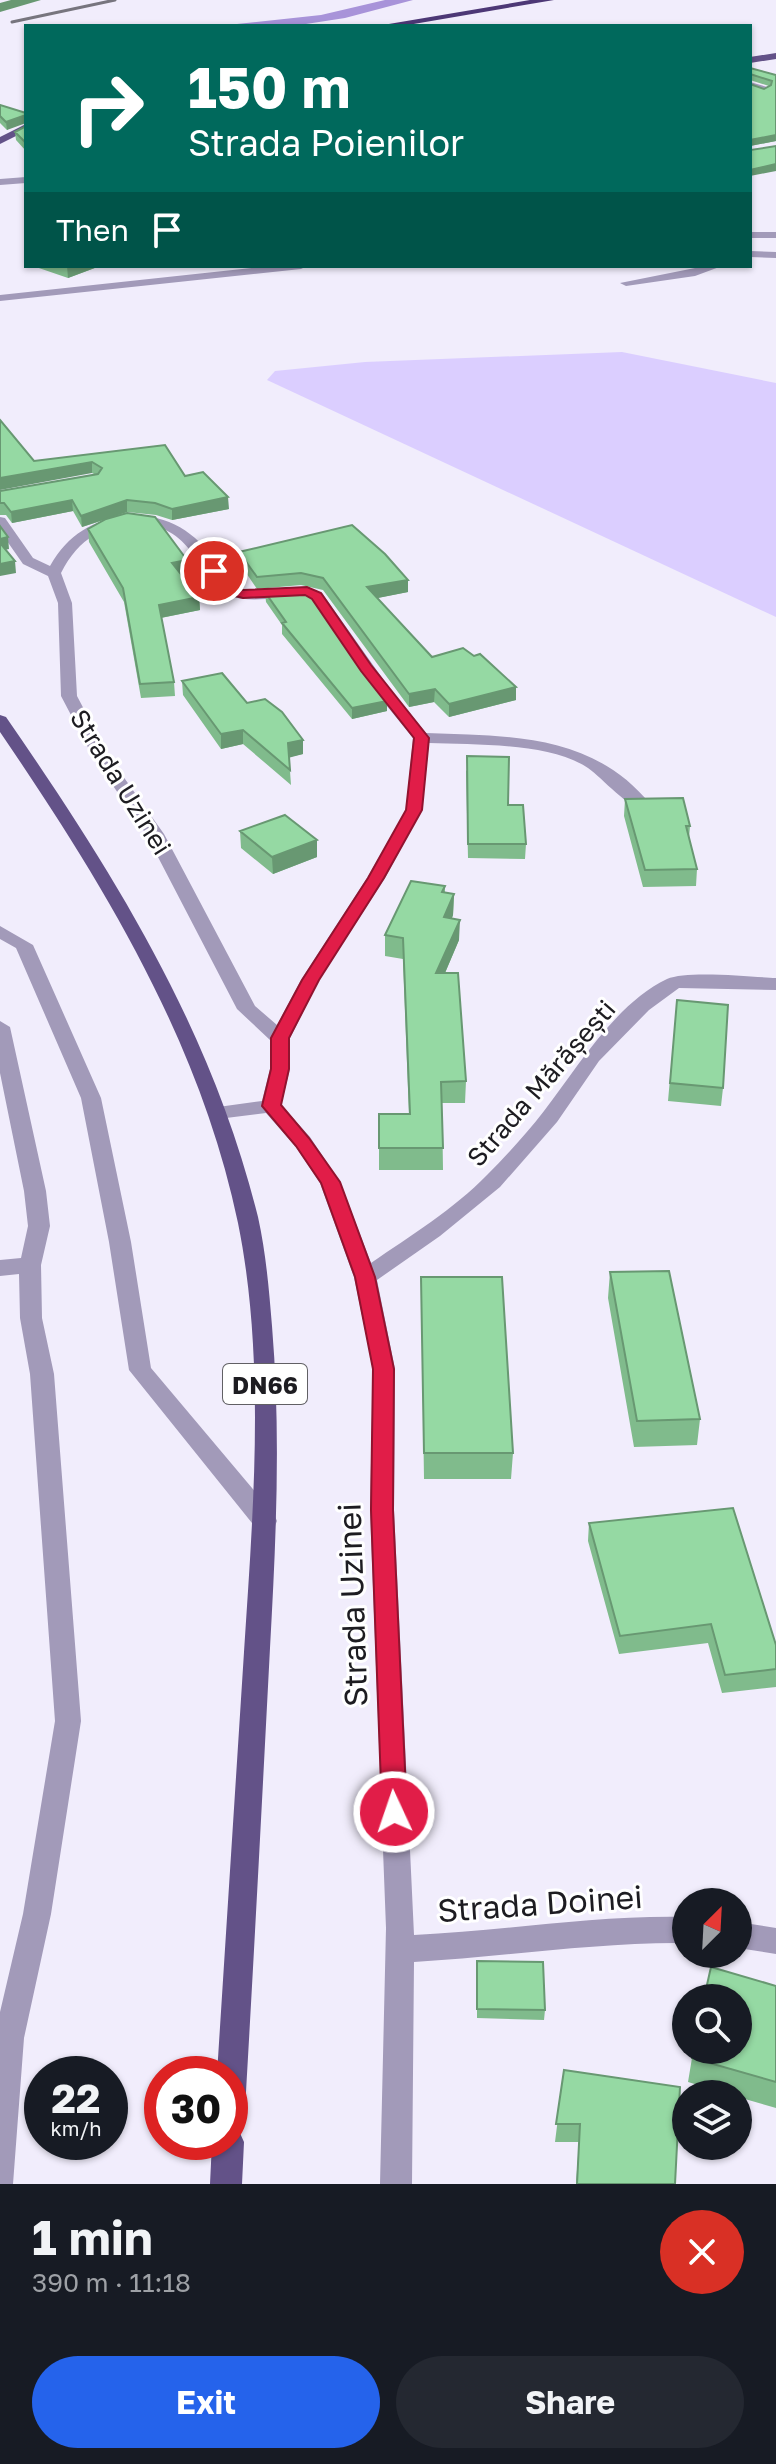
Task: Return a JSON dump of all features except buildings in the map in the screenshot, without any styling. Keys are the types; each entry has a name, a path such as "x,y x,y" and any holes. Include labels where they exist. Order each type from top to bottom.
{"highway":[{"path":"392,24 549,0"}],"main road":[{"path":"752,60 776,56"},
{"path":"1,140 24,131"},
{"name":"DN66","path":"0,720 77,830 130,918 182,1020 218,1113 249,1229 259,1306 267,1430 265,1521 233,2056"},
{"path":"226,2184 227,2160"}],"street":[{"path":"416,24 424,18"},
{"path":"752,86 764,89"},
{"path":"0,182 24,180"},
{"path":"752,235 776,235"},
{"path":"754,254 776,255"},
{"path":"0,298 282,268"},
{"path":"626,283 710,268"},
{"path":"0,521 28,561 54,573 63,553 76,537 99,525 131,518 157,518 171,526 204,556 231,591 243,594 307,591 317,596 366,668 421,738 414,810 376,878 310,980 280,1038 280,1069 271,1106 218,1113"},
{"name":"Strada Uzinei","path":"54,573 65,603 69,696 100,755 155,834 247,1009 280,1038"},
{"path":"421,738 528,742 592,763 643,805"},
{"path":"0,931 24,945 91,1098 120,1242 140,1370 265,1521"},
{"name":"Strada Mărășești","path":"365,1277 432,1231 493,1182 550,1117 592,1057 642,1006 674,983 776,984"},
{"path":"0,1027 35,1191 39,1226 30,1265 31,1318 43,1389 68,1721 37,1914 9,2038 0,2177"},
{"name":"Strada Uzinei","path":"271,1106 303,1142 330,1182 365,1277 384,1369 382,1510 399,1949 396,2184"},
{"path":"0,1268 30,1265"},
{"name":"Strada Doinei","path":"399,1949 484,1945 629,1929 672,1930"},
{"path":"752,1937 776,1941"}],"shaded area":[{"path":"385,0 413,0 345,18 306,24 237,24 321,15"},
{"path":"622,352 776,383 776,617 267,380 275,371 365,362"}],"railway":[{"path":"12,22 115,0"}],"route":[{"path":"214,571 231,591 243,594 293,590 307,591 317,596 348,644 421,738 414,810 376,878 310,980 280,1038 280,1069 271,1106 303,1142 330,1182 365,1277 384,1369 382,1510 394,1812"}]}
